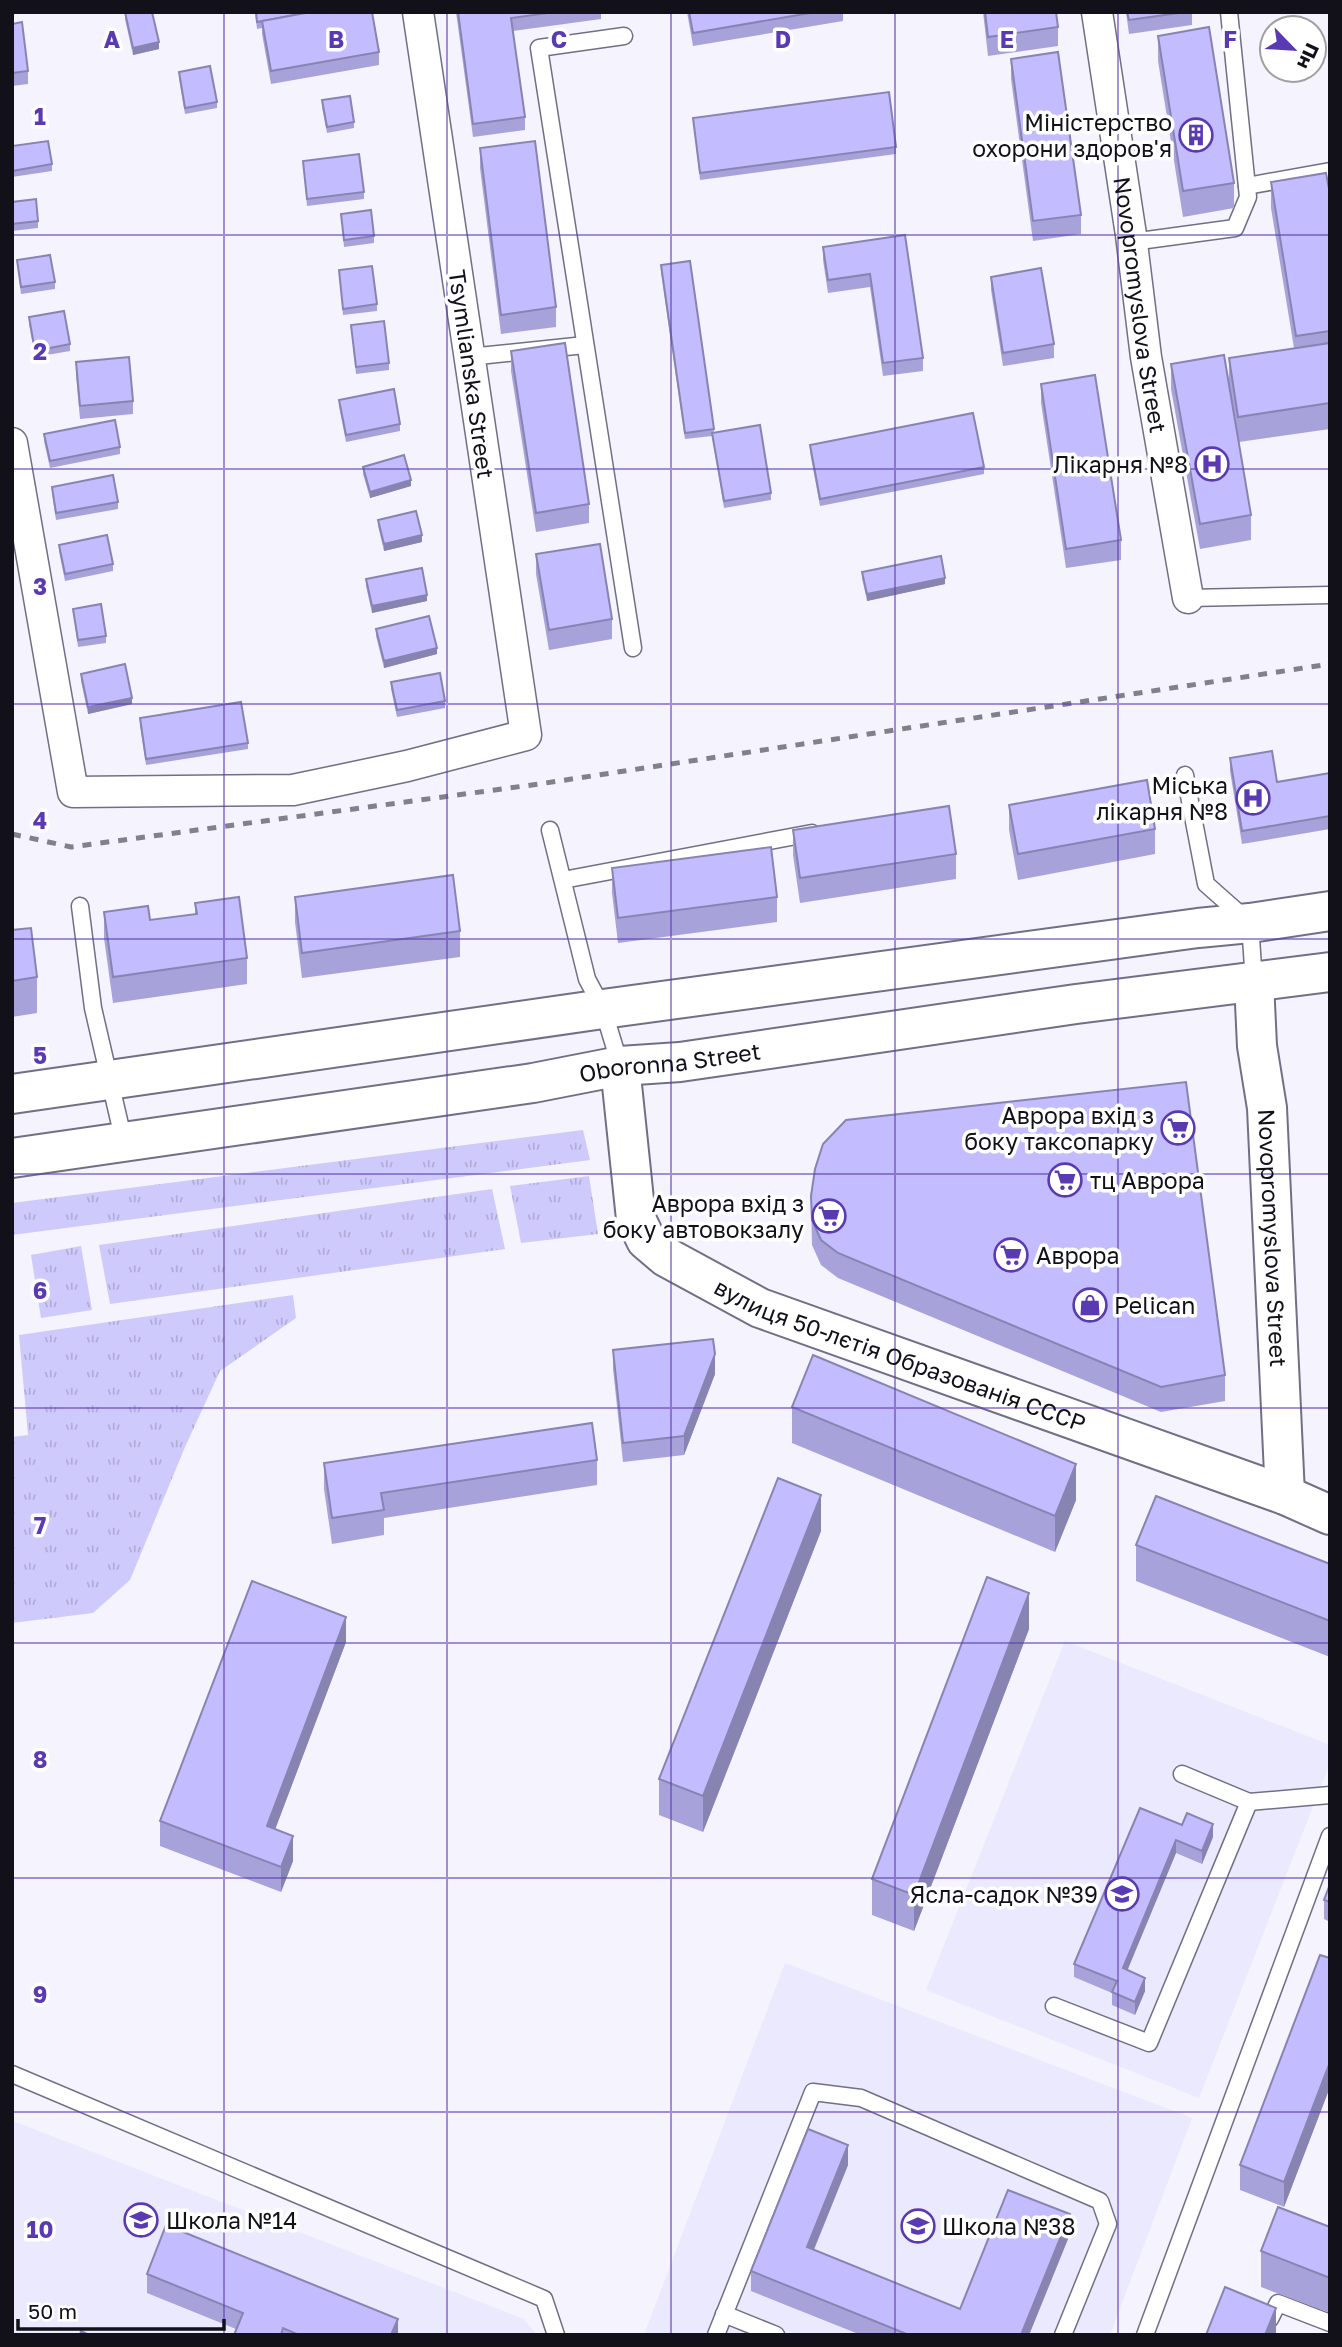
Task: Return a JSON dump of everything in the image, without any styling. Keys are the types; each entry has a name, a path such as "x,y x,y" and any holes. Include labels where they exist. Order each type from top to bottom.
{"main road":[{"path":"12,1094 603,1009 1330,911"},
{"name":"Oboronna Street","path":"12,1158 533,1083 620,1066 680,1062 1076,1004 1330,972"},
{"name":"Novopromyslova Street","path":"1254,982 1257,1046 1266,1108 1284,1495"},
{"name":"вулиця 50-лєтія Образованія СССР","path":"620,1066 636,1219 646,1240 666,1257 761,1308 1284,1495 1330,1515"}],"street":[{"name":"Tsymlianska Street","path":"12,443 73,792 293,790 407,766 526,736 418,12"},
{"name":"Novopromyslova Street","path":"1097,12 1132,242 1146,357 1188,598"}],"lane":[{"path":"1132,242 1235,229 1248,197 1229,12"},
{"path":"624,36 539,48 633,648"},
{"path":"1247,186 1330,172"},
{"path":"469,357 586,345"},
{"path":"1188,598 1330,595"},
{"path":"1185,775 1206,884 1250,923 1254,982"},
{"path":"563,880 834,828"},
{"path":"550,830 587,979 603,1009 620,1066"},
{"path":"80,906 93,1007 124,1142"},
{"path":"1182,1774 1249,1802 1330,1794"},
{"path":"1054,2006 1149,2043 1249,1802"},
{"path":"1145,2335 1330,1836"},
{"path":"12,2074 544,2299 556,2335"},
{"path":"716,2335 813,2092 860,2098 1100,2201 1108,2224 1063,2335"},
{"path":"1270,2319 1278,2303 1330,2323"},
{"path":"724,2314 776,2335"}],"shaded area":[{"name":"Ясла-садок №39","path":"1065,1641 1330,1745 1330,1763 1199,2098 926,1990"},
{"name":"Школа №38","path":"785,1963 1192,2118 1110,2335 644,2335"},
{"name":"Школа №14","path":"13,2121 524,2319 537,2335 12,2335"}],"green space":[{"path":"583,1130 590,1160 12,1235 12,1203"},
{"path":"589,1176 598,1234 521,1243 510,1186"},
{"path":"492,1189 505,1249 110,1304 99,1245"},
{"path":"81,1246 92,1310 41,1318 31,1255"},
{"path":"293,1295 296,1318 220,1371 130,1580 93,1613 12,1623 12,1437 28,1435 19,1335"}],"building":[{"path":"125,12 152,12 159,42 133,48"},
{"path":"256,12 311,12 257,22"},
{"path":"311,12 372,12 379,52 271,71 262,21"},
{"path":"458,12 555,12 511,18 525,117 473,124"},
{"path":"689,12 816,12 693,33"},
{"path":"985,12 1056,12 1058,27 988,37"},
{"path":"1127,12 1186,12 1129,20"},
{"path":"22,22 28,71 12,73 12,24"},
{"name":"Міністерство охорони здоров'я","path":"1209,27 1234,183 1183,191 1158,36"},
{"path":"1058,52 1081,215 1033,221 1011,59"},
{"path":"210,66 217,102 185,108 179,72"},
{"path":"889,92 896,147 700,173 693,118"},
{"path":"350,96 354,122 327,127 322,100"},
{"path":"48,141 52,164 12,171 12,146"},
{"path":"535,141 556,307 501,315 480,148"},
{"path":"359,154 364,192 307,199 303,161"},
{"path":"1326,173 1330,194 1330,331 1296,336 1271,182"},
{"path":"36,199 38,221 12,224 12,202"},
{"path":"371,210 374,236 344,240 341,214"},
{"path":"905,235 923,358 883,363 870,274 828,280 823,247"},
{"path":"50,255 55,282 21,287 17,260"},
{"path":"690,261 714,429 685,433 661,265"},
{"path":"372,266 377,304 343,309 339,270"},
{"path":"1041,268 1054,344 1003,353 991,277"},
{"path":"64,311 70,344 35,351 29,317"},
{"path":"384,321 389,363 356,367 351,325"},
{"path":"565,343 589,504 536,513 511,351"},
{"path":"1330,343 1330,403 1238,417 1229,358"},
{"name":"Лікарня №8","path":"1224,355 1251,515 1200,524 1171,364"},
{"path":"129,357 133,401 80,406 76,362"},
{"path":"1095,375 1121,540 1066,549 1041,384"},
{"path":"394,389 400,424 346,435 339,400"},
{"path":"973,413 984,467 820,499 810,445"},
{"path":"115,420 120,447 50,461 44,434"},
{"path":"760,425 771,493 724,501 712,433"},
{"path":"404,455 411,480 370,492 363,467"},
{"path":"113,475 118,502 56,513 52,487"},
{"path":"416,511 422,535 384,544 378,520"},
{"path":"107,535 113,564 65,574 59,545"},
{"path":"600,544 612,619 549,630 536,554"},
{"path":"941,556 945,578 867,594 862,572"},
{"path":"422,568 427,595 372,606 366,579"},
{"path":"101,604 106,636 78,640 73,609"},
{"path":"429,616 437,648 384,661 376,629"},
{"path":"125,664 132,698 88,707 81,674"},
{"path":"440,673 445,701 397,710 391,682"},
{"path":"241,702 248,743 146,759 140,718"},
{"path":"1272,751 1277,782 1330,773 1330,816 1242,831 1230,758"},
{"path":"1147,780 1155,829 1018,854 1009,805"},
{"path":"949,806 956,854 800,878 793,830"},
{"path":"771,847 777,897 618,918 612,868"},
{"path":"453,875 460,931 302,953 295,897"},
{"path":"239,897 247,958 113,977 104,912 148,906 150,920 197,914 195,903"},
{"path":"31,928 37,977 12,981 12,930"},
{"name":"Аврора","path":"1186,1082 1225,1375 1161,1387 838,1253 821,1240 812,1220 811,1196 815,1169 823,1144 846,1120"},
{"path":"713,1339 715,1354 684,1436 623,1443 613,1350"},
{"path":"813,1355 1076,1464 1055,1516 792,1407"},
{"path":"592,1423 597,1460 381,1493 384,1510 332,1518 324,1463"},
{"path":"778,1478 821,1495 703,1796 659,1779"},
{"path":"1156,1496 1330,1564 1330,1621 1136,1545"},
{"path":"987,1577 1029,1593 914,1895 872,1879"},
{"path":"252,1581 346,1617 267,1826 293,1836 281,1867 160,1821"},
{"path":"1140,1808 1182,1825 1187,1813 1213,1824 1202,1851 1176,1840 1123,1968 1145,1978 1135,2002 1112,1992 1117,1981 1074,1964"},
{"path":"1330,1884 1330,1902 1324,1900"},
{"path":"1320,1955 1330,1958 1330,2062 1284,2182 1240,2165"},
{"path":"808,2129 848,2145 807,2247 960,2309 1008,2190 1070,2214 1021,2335 909,2335 751,2271"},
{"path":"1278,2207 1330,2227 1330,2278 1261,2251"},
{"path":"166,2225 398,2319 391,2335 299,2335 283,2328 281,2335 234,2335 243,2313 147,2274"},
{"path":"1225,2287 1276,2308 1265,2335 1206,2335"}],"railway":[{"path":"12,834 71,847 539,784 1330,664"}],"place":[{"name":"Міністерство охорони здоров'я","path":"1196,135"},
{"name":"Лікарня №8","path":"1212,464"},
{"name":"Міська лікарня №8","path":"1253,798"},
{"name":"Аврора вхід з боку таксопарку","path":"1178,1128"},
{"name":"тц Аврора","path":"1065,1180"},
{"name":"Аврора вхід з боку автовокзалу","path":"829,1216"},
{"name":"Аврора","path":"1011,1255"},
{"name":"Pelican","path":"1090,1305"},
{"name":"Ясла-садок №39","path":"1122,1894"},
{"name":"Школа №14","path":"141,2220"},
{"name":"Школа №38","path":"918,2226"}]}
